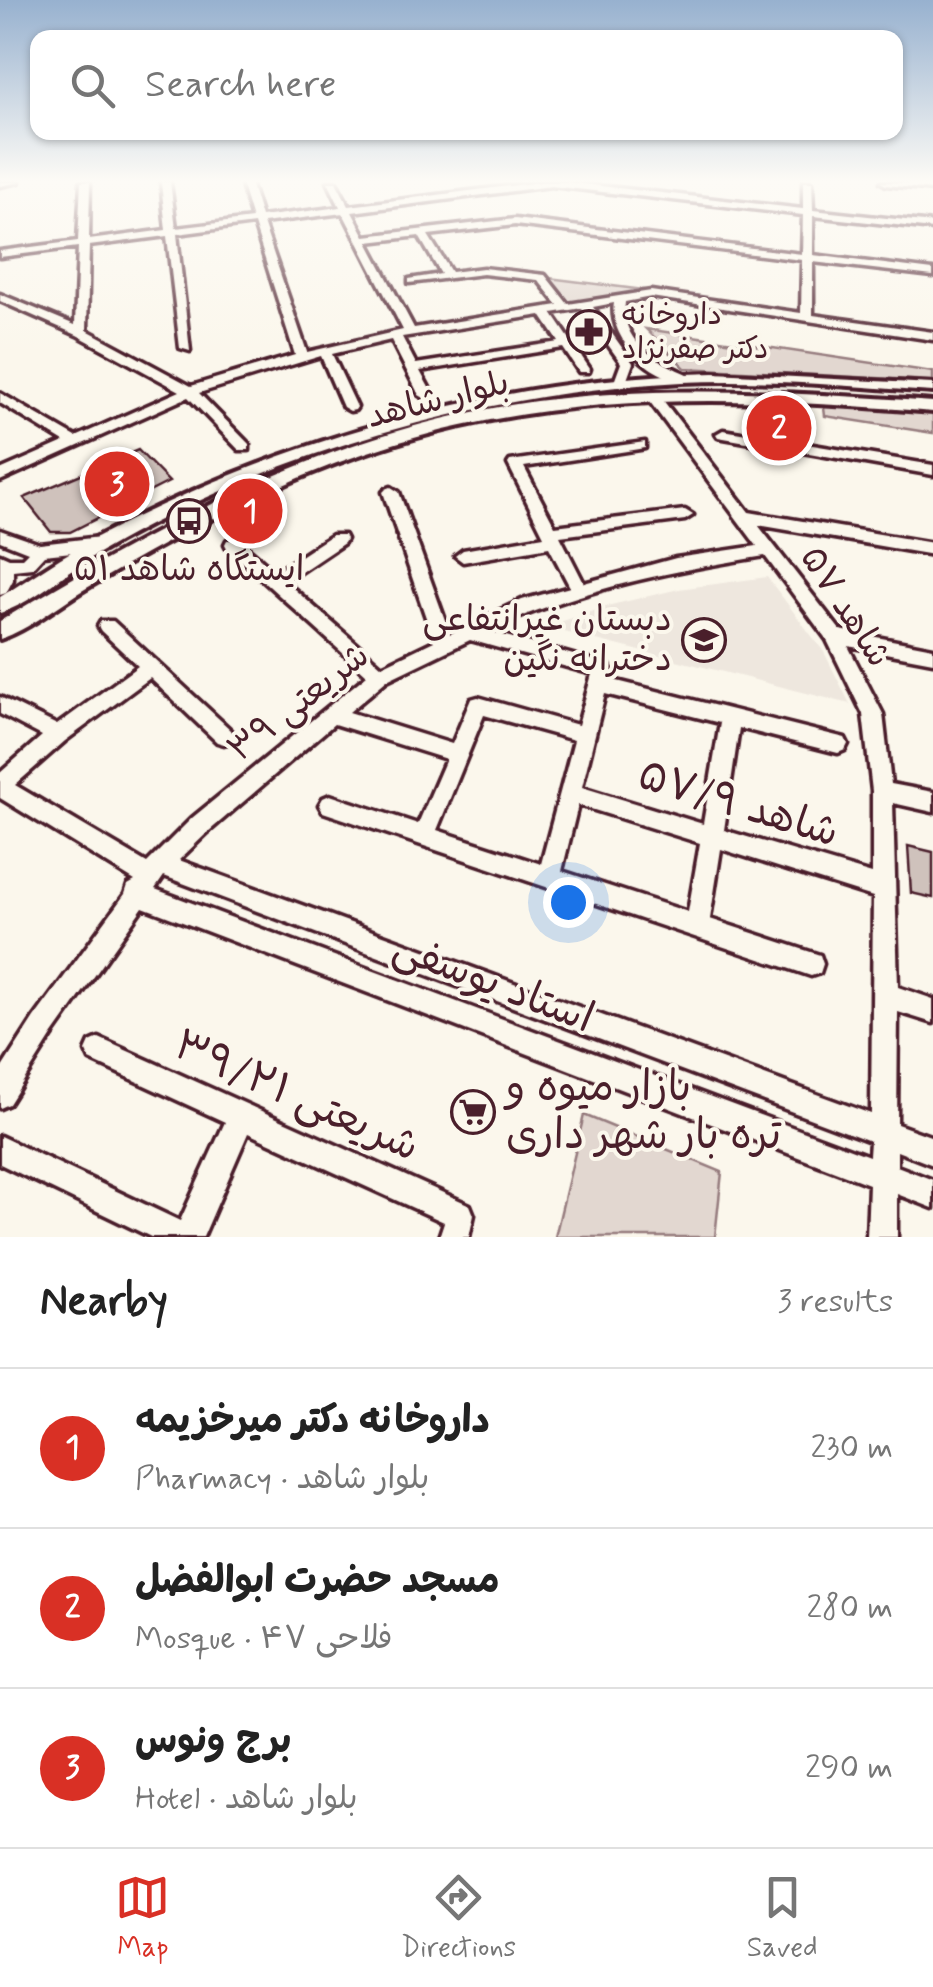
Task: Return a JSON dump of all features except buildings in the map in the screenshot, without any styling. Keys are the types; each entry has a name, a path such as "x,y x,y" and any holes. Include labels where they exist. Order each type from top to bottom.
{"main road":[{"name":"بلوار شاهد","path":"0,606 100,543 244,475 336,441 492,400 620,382 684,378 933,388"},
{"name":"بلوار شاهد","path":"0,631 121,556 259,487 334,457 410,434 562,402 654,398 870,401 933,407"}],"street":[{"path":"81,332 84,240"},
{"path":"0,254 119,240"},
{"path":"175,240 186,348"},
{"path":"264,240 302,358"},
{"path":"361,240 410,332"},
{"path":"426,240 448,275"},
{"path":"660,240 933,273"},
{"path":"807,316 808,240"},
{"path":"413,280 483,271 541,277 565,308"},
{"path":"0,476 190,390 394,335 584,304 652,294 933,336"},
{"path":"620,299 615,317 619,330 647,362 684,378"},
{"path":"2,300 81,332 190,390 244,447"},
{"path":"584,304 627,363"},
{"path":"544,311 584,369"},
{"path":"394,335 426,395"},
{"path":"412,368 567,344"},
{"path":"325,352 350,407"},
{"path":"627,363 647,362"},
{"path":"620,382 627,363"},
{"path":"0,397 73,440"},
{"name":"شاهد ۵۷","path":"654,398 834,636 874,714 882,792 886,996 882,1237"},
{"path":"723,434 933,470"},
{"path":"578,589 515,464 640,444"},
{"path":"390,492 444,643"},
{"path":"463,556 552,536 685,515"},
{"path":"745,517 933,549"},
{"path":"0,535 40,550 100,543"},
{"path":"275,580 338,539"},
{"path":"233,544 380,675"},
{"path":"0,589 5,580 2,562 26,564 40,550"},
{"name":"شریعتی ۳۹","path":"0,1095 148,878 380,675 528,605 676,564 768,550"},
{"path":"107,626 224,736"},
{"path":"466,632 602,670 548,878"},
{"path":"834,636 933,655"},
{"path":"148,878 0,786 58,734 151,667"},
{"path":"597,684 838,744"},
{"path":"0,705 58,734"},
{"path":"424,836 478,705 585,736"},
{"path":"330,715 458,754"},
{"path":"697,927 731,717"},
{"path":"882,792 933,802"},
{"name":"شاهد ۵۷/۹","path":"570,793 884,889"},
{"path":"330,806 812,964"},
{"name":"استاد یوسفی","path":"148,878 933,1151"},
{"name":"استاد یوسفی","path":"148,878 933,1194"},
{"path":"886,996 933,1011"},
{"name":"شریعتی ۳۹/۲۱","path":"99,1051 242,1116 457,1226"},
{"path":"0,1150 186,1237 242,1116"}],"shaded area":[{"path":"549,278 652,291 568,303"},
{"path":"646,329 933,372 933,381 685,368"},
{"path":"823,400 933,412 933,433 825,416"},
{"name":"دبستان غیرانتفاعی دخترانه نگین","path":"767,577 824,652 850,704 545,627 611,605 679,589"},
{"path":"584,1115 722,1172 715,1237 555,1237"}],"place":[{"name":"داروخانه دکتر صفرنژاد","path":"589,332"},
{"name":"مسجد حضرت ابوالفضل","path":"779,428"},
{"name":"برج ونوس","path":"117,484"},
{"name":"داروخانه دکتر میرخزیمه","path":"250,511"},
{"name":"ایستگاه شاهد ۵۱","path":"189,521"},
{"name":"دبستان غیرانتفاعی دخترانه نگین","path":"704,640"},
{"name":"بازار میوه و تره بار شهر داری","path":"473,1112"}]}
